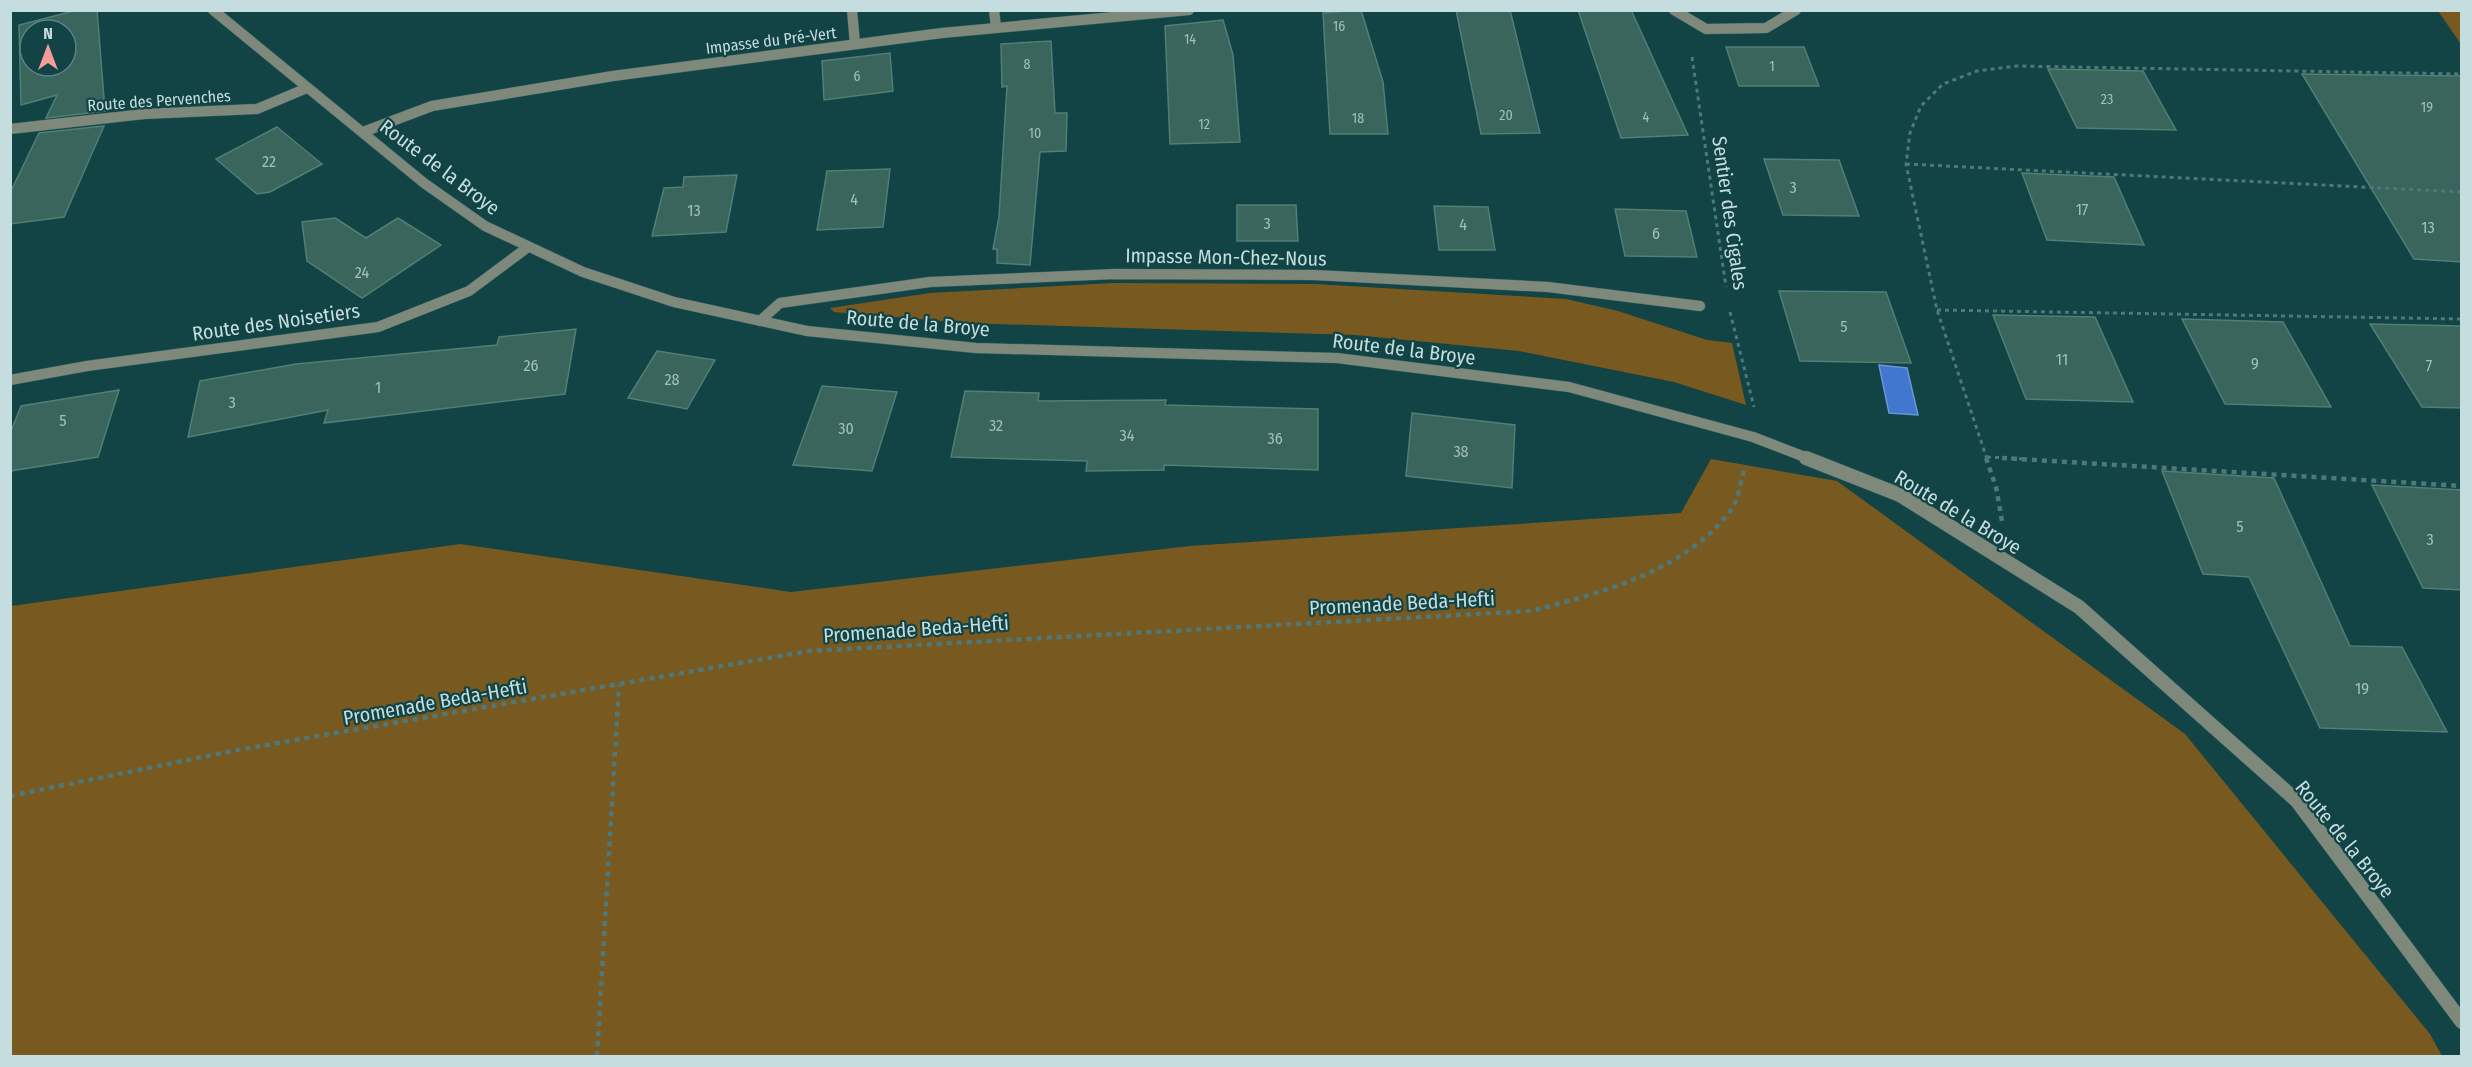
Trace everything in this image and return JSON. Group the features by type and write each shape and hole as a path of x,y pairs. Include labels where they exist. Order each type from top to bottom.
{"street":[{"name":"Route de la Broye","path":"213,10 424,183 485,226 583,272 674,302 807,331 976,348 1337,358 1569,387 1753,437 1900,495 2079,607 2297,801 2459,1016"},
{"path":"852,10 855,44"},
{"path":"994,10 996,27"},
{"name":"Impasse du Pré-Vert","path":"363,132 432,106 613,76 996,27 1189,10"},
{"path":"1674,10 1706,28 1766,28 1796,10"},
{"name":"Route des Pervenches","path":"10,129 144,114 257,108 307,88"},
{"name":"Route des Noisetiers","path":"10,380 87,366 378,327 469,291 528,247"},
{"name":"Impasse Mon-Chez-Nous","path":"760,321 780,303 930,282 1115,274 1314,275 1536,287 1700,306"}],"path":[{"name":"Sentier des Cigales","path":"1693,22 1688,32 1727,296"},
{"path":"1998,531 2002,522 1996,487 1937,310 1906,164 1910,133 1921,106 1943,84 1977,71 2017,66 2462,74"},
{"path":"1906,164 2462,192"},
{"name":"Sentier des Cigales","path":"1729,308 1740,343 1754,408"},
{"path":"1937,310 2462,319"},
{"name":"Promenade Beda-Hefti","path":"10,796 232,751 809,651 1006,638 1531,611 1609,591 1691,551 1733,508 1753,437"},
{"path":"1987,457 2462,486"},
{"path":"597,1056 619,685"}],"shaded area":[{"path":"2438,11 2461,11 2461,44"},
{"path":"1113,283 1315,284 1566,299 1618,311 1707,340 1732,343 1746,405 1674,382 1519,351 1355,335 965,323 834,312 830,308 930,293"},
{"path":"1711,459 1837,481 2185,734 2430,1034 2442,1056 11,1056 11,606 460,544 791,592 1190,546 1681,513"}],"water":[{"path":"1879,365 1907,368 1918,415 1889,413"}],"building":[{"path":"77,10 97,10 105,111 46,118 57,95 21,105 20,78 78,78 78,18 46,18"},
{"path":"1361,10 1383,82 1388,134 1330,134 1323,13"},
{"path":"1456,10 1510,10 1540,133 1481,134"},
{"path":"1578,10 1631,10 1688,135 1621,138"},
{"path":"1223,20 1233,55 1240,142 1170,144 1165,26"},
{"path":"1051,41 1055,113 1067,113 1066,151 1040,152 1030,265 997,263 997,249 993,249 999,217 1007,86 1002,87 1001,44"},
{"path":"1726,47 1804,47 1819,86 1739,86"},
{"path":"890,53 893,91 824,100 822,61"},
{"path":"2048,69 2143,71 2176,130 2077,128"},
{"path":"2302,74 2462,76 2462,262 2414,259"},
{"path":"104,126 64,217 10,224 10,193 39,133"},
{"path":"277,127 322,164 270,192 257,194 216,159"},
{"path":"1764,159 1839,160 1859,216 1783,215"},
{"path":"890,169 883,227 817,230 827,171"},
{"path":"2022,173 2114,177 2144,245 2047,240"},
{"path":"737,175 726,232 652,236 664,188 683,187 684,177"},
{"path":"1237,205 1296,205 1298,241 1237,241"},
{"path":"1434,206 1488,207 1495,250 1439,250"},
{"path":"1615,209 1686,211 1697,257 1625,256"},
{"path":"335,218 366,238 398,218 441,245 362,298 307,261 302,222"},
{"path":"1779,291 1886,292 1911,363 1800,361"},
{"path":"1993,315 2095,317 2133,402 2026,399"},
{"path":"2182,319 2283,322 2331,407 2225,404"},
{"path":"2370,324 2462,326 2462,408 2422,407"},
{"path":"576,329 565,394 324,423 328,410 188,437 200,381 296,364 497,345 499,337"},
{"path":"657,351 715,360 687,409 628,398"},
{"path":"822,386 897,392 872,471 793,465"},
{"path":"119,390 98,457 10,471 10,434 21,406"},
{"path":"965,391 1039,393 1038,401 1166,400 1165,405 1318,409 1318,470 1164,465 1164,470 1086,471 1087,461 951,457"},
{"path":"1412,413 1515,425 1512,488 1406,476"},
{"path":"2162,471 2274,478 2350,646 2402,647 2447,732 2320,728 2249,577 2203,574"},
{"path":"2372,485 2462,490 2462,590 2423,588"}]}
